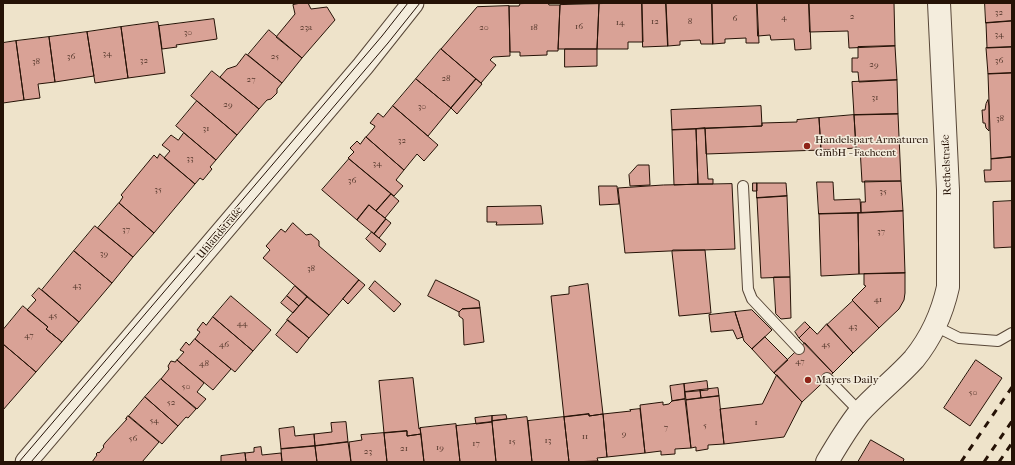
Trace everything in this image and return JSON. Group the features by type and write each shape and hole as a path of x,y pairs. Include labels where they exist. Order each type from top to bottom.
{"street":[{"name":"Uhlandstraße","path":"26,462 363,66 413,3"},
{"name":"Rethelstraße","path":"827,462 848,427 860,412 914,359 935,326 945,302 948,287 948,190 939,3"}],"lane":[{"path":"743,186 748,289 752,299 799,349"},
{"path":"935,326 959,338 998,341 1012,332"},
{"path":"827,378 860,412"}],"building":[{"path":"308,3 311,9 327,7 335,20 302,58 276,37 295,14 293,5"},
{"path":"548,3 549,5 560,5 558,51 547,51 547,55 520,56 520,52 510,52 509,6"},
{"path":"642,3 666,3 668,46 643,47"},
{"path":"642,3 643,42 628,42 628,49 597,49 599,4"},
{"path":"666,3 712,3 713,44 701,44 700,40 680,41 680,45 668,46"},
{"path":"712,3 757,3 759,43 746,43 746,38 725,39 725,43 713,44"},
{"path":"757,3 809,3 811,49 795,50 794,39 771,40 770,35 758,36"},
{"path":"809,3 894,3 895,46 849,48 848,31 810,32"},
{"path":"985,3 1012,3 1012,21 986,23"},
{"path":"599,4 597,49 558,49 560,5"},
{"path":"509,6 510,56 493,57 490,60 496,65 481,83 441,49 477,7"},
{"path":"214,19 217,39 176,45 177,47 162,49 159,26"},
{"path":"1012,21 1012,47 987,48 986,23"},
{"path":"158,22 165,73 128,78 121,27"},
{"path":"121,27 128,78 95,83 87,32"},
{"path":"269,30 302,58 282,83 248,55"},
{"path":"87,32 94,76 55,82 49,37"},
{"path":"49,37 55,82 38,84 40,98 24,100 16,41"},
{"path":"16,41 24,100 3,103 3,43"},
{"path":"895,46 897,80 859,82 858,72 852,72 852,58 858,58 858,47"},
{"path":"1012,47 1012,73 988,74 986,48"},
{"path":"441,49 476,79 451,108 416,79"},
{"path":"565,49 597,49 597,66 565,67"},
{"path":"246,54 282,83 277,89 277,93 271,99 267,100 259,109 220,77 227,69 236,66"},
{"path":"212,71 259,109 237,135 191,96"},
{"path":"1012,73 1012,157 991,159 988,74"},
{"path":"416,79 451,108 428,136 393,106"},
{"path":"476,79 482,84 457,114 451,108"},
{"path":"897,80 898,114 854,115 852,82"},
{"path":"988,100 989,131 986,128 985,123 983,123 982,110 985,110"},
{"path":"197,101 237,135 216,160 176,126"},
{"path":"393,106 438,145 424,161 417,154 404,170 366,137 375,126 370,123 378,113 383,117"},
{"path":"761,106 762,126 672,130 671,110"},
{"path":"898,114 901,181 862,182 860,148 856,148 854,115"},
{"path":"854,115 856,148 821,150 819,118"},
{"path":"819,118 821,150 706,154 705,128 762,126 762,123 797,122 797,120"},
{"path":"705,128 708,179 713,179 713,184 698,184 696,129"},
{"path":"696,129 698,184 674,185 672,130"},
{"path":"184,133 216,160 210,167 212,169 203,180 200,178 195,184 164,158 170,151 162,145 171,135 178,140"},
{"path":"366,137 404,170 396,180 403,186 394,196 348,158 354,152 350,148 357,141 360,144"},
{"path":"160,154 195,184 154,233 119,203 123,197 121,195 154,155 157,158"},
{"path":"1012,157 1012,181 985,182 984,170 991,170 991,159"},
{"path":"349,159 391,194 376,211 369,205 357,220 322,190"},
{"path":"638,165 649,165 650,185 630,186 629,175"},
{"path":"865,181 901,181 903,211 861,213 861,202 865,202"},
{"path":"817,182 833,182 834,200 860,199 861,213 819,214"},
{"path":"753,183 757,183 757,191 753,191"},
{"path":"757,183 786,183 787,196 757,198"},
{"path":"732,184 735,249 625,253 618,188 663,185"},
{"path":"599,186 617,186 619,204 600,205"},
{"path":"391,194 399,201 385,218 376,211"},
{"path":"787,196 790,277 761,278 757,198"},
{"path":"1012,201 1012,247 994,248 993,202"},
{"path":"119,203 154,233 133,257 98,228"},
{"path":"369,205 386,219 374,234 357,220"},
{"path":"541,206 543,224 496,225 497,222 487,222 487,207"},
{"path":"903,211 905,273 859,274 858,213"},
{"path":"858,213 859,274 821,276 819,214"},
{"path":"386,219 391,223 379,238 374,234"},
{"path":"293,223 306,235 311,234 319,241 319,246 359,280 329,315 263,258 270,250 266,246 281,229 285,232"},
{"path":"95,226 133,257 112,283 74,251"},
{"path":"372,232 386,244 380,252 366,239"},
{"path":"673,250 705,250 711,313 679,316"},
{"path":"74,251 112,283 79,322 42,290"},
{"path":"905,273 904,300 899,309 879,328 852,300 866,286 864,285 864,274"},
{"path":"774,277 790,277 791,318 781,319 776,314"},
{"path":"359,280 365,285 348,304 343,299"},
{"path":"436,280 479,301 480,308 462,309 459,312 428,296"},
{"path":"375,281 401,304 394,312 369,289"},
{"path":"588,284 603,414 564,417 551,296 569,294 569,287"},
{"path":"295,286 307,297 299,306 287,296"},
{"path":"39,288 79,322 62,342 46,329 48,327 27,310 36,300 32,296"},
{"path":"231,296 271,330 253,351 213,317"},
{"path":"287,296 299,306 293,313 281,303"},
{"path":"307,297 329,315 309,338 287,320"},
{"path":"853,301 879,328 853,353 827,325"},
{"path":"23,306 48,327 46,329 62,342 36,372 3,344 3,330"},
{"path":"480,308 484,342 464,345 463,319 459,316 459,312 462,309"},
{"path":"752,310 772,330 752,349 744,341 735,312"},
{"path":"735,312 743,337 737,339 733,330 711,332 709,315"},
{"path":"213,317 253,351 235,372 195,339 200,332 197,330 203,322 206,325"},
{"path":"288,320 309,338 297,353 276,335"},
{"path":"805,322 810,327 799,338 795,332"},
{"path":"827,324 853,353 833,373 799,338 810,327 817,334"},
{"path":"765,337 788,360 774,373 752,349"},
{"path":"195,339 231,369 213,390 177,360 184,352 180,350 186,342 189,345"},
{"path":"805,343 833,373 802,402 774,373"},
{"path":"3,344 36,372 3,410"},
{"path":"177,360 204,383 197,392 206,399 197,409 161,379 169,369 168,366 171,361 175,362"},
{"path":"976,360 1002,378 970,426 944,408"},
{"path":"777,375 802,402 784,437 724,444 720,409 762,404"},
{"path":"413,378 419,429 420,428 421,434 407,436 407,431 384,433 379,381"},
{"path":"161,379 196,409 178,426 145,397"},
{"path":"707,381 708,390 685,392 684,384"},
{"path":"684,384 685,399 672,401 670,386"},
{"path":"718,388 719,396 701,398 700,390"},
{"path":"700,390 701,398 686,400 685,392"},
{"path":"719,396 724,444 708,445 708,449 696,451 696,447 691,448 686,400"},
{"path":"145,397 178,426 162,444 129,416"},
{"path":"685,399 691,448 675,449 675,454 661,455 661,451 645,453 640,405 663,402 663,405 669,404 672,401"},
{"path":"640,409 645,453 607,457 603,414"},
{"path":"589,414 589,416 603,414 607,457 597,458 598,461 569,462 564,417"},
{"path":"506,415 507,419 492,421 492,416"},
{"path":"128,416 159,442 142,462 92,462 97,455 96,454 98,452 99,453 104,447 103,446 105,443"},
{"path":"492,416 492,422 476,424 475,418"},
{"path":"527,417 532,462 496,462 492,421"},
{"path":"564,417 569,462 532,462 528,421"},
{"path":"346,422 348,442 315,446 314,434 332,432 331,423"},
{"path":"492,422 496,462 460,462 456,426"},
{"path":"456,424 460,462 424,462 420,428"},
{"path":"294,427 295,436 314,434 315,446 281,449 279,429"},
{"path":"407,431 407,436 421,434 424,462 387,462 384,433"},
{"path":"384,433 387,462 351,462 349,442 362,440 361,435"},
{"path":"871,440 904,459 903,462 858,462"},
{"path":"348,442 351,462 317,462 315,446"},
{"path":"315,446 317,462 282,462 281,449"},
{"path":"261,447 262,455 281,453 282,462 246,462 245,453 254,452 254,448"},
{"path":"245,453 246,462 221,462 221,456"}],"tram line":[{"path":"19,462 382,36 408,3"},
{"path":"31,462 388,43 420,3"}],"railway":[{"path":"961,462 1012,387"},
{"path":"984,462 1012,421"},
{"path":"999,462 1012,443"}],"place":[{"name":"Handelspart Armaturen GmbH - Fachcent","path":"807,146"},
{"name":"Mayers Daily","path":"808,380"}]}
